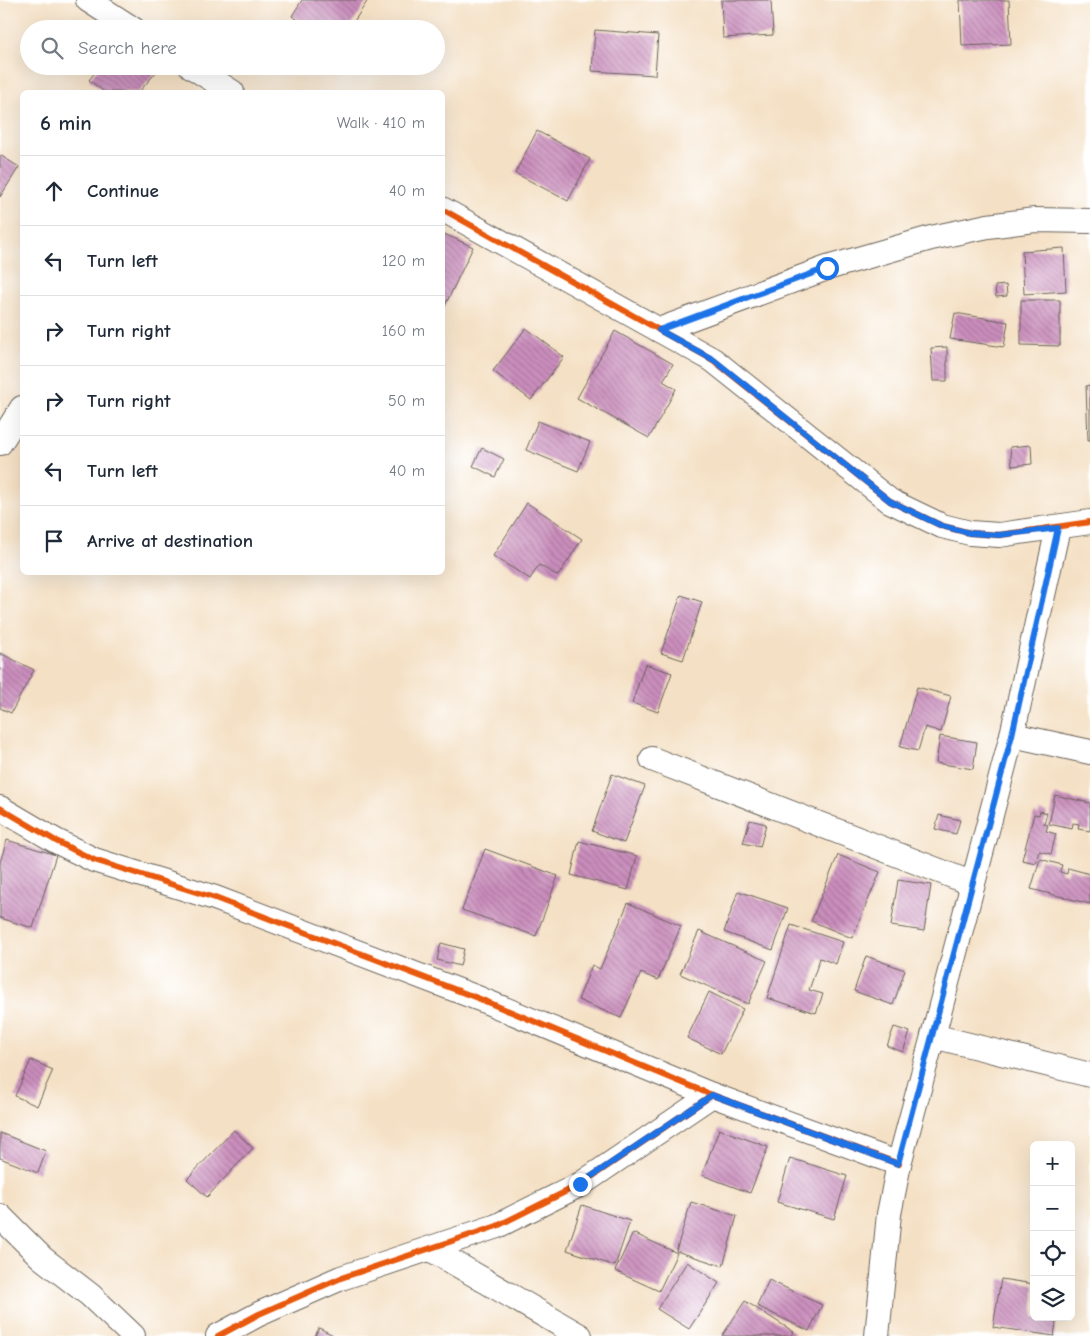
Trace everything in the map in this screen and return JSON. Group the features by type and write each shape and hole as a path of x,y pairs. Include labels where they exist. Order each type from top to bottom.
{"street":[{"path":"88,0 119,20"},
{"path":"206,75 229,90"},
{"path":"445,211 714,360 890,501 942,526 970,533 999,535 1090,522"},
{"path":"659,330 827,268 931,238 988,226 1034,220 1090,221"},
{"path":"0,443 20,411"},
{"path":"877,1336 888,1224 898,1164 1012,735 1058,528"},
{"path":"1012,735 1090,752"},
{"path":"652,759 973,884"},
{"path":"0,808 56,841 94,860 215,898 425,978 712,1095 898,1164"},
{"path":"933,1036 1090,1075"},
{"path":"218,1336 259,1314 341,1278 432,1250 498,1226 580,1184 712,1095"},
{"path":"0,1216 42,1258 90,1295 133,1336"},
{"path":"432,1250 580,1336"}],"building":[{"path":"302,0 368,0 355,20 298,20 292,16"},
{"path":"721,0 771,0 773,35 723,38"},
{"path":"960,0 1009,0 1011,44 962,46"},
{"path":"595,30 658,35 655,75 592,71"},
{"path":"93,75 154,75 141,90 102,90 89,80"},
{"path":"537,131 590,159 568,201 515,173"},
{"path":"0,155 19,167 0,197"},
{"path":"445,234 473,247 445,306"},
{"path":"1064,248 1066,291 1024,294 1022,251"},
{"path":"1006,285 1007,296 996,297 995,286"},
{"path":"1021,300 1060,300 1060,346 1021,345"},
{"path":"955,313 1008,322 1004,347 950,339"},
{"path":"526,328 564,357 531,400 493,371"},
{"path":"615,331 673,364 663,381 676,389 649,438 577,398"},
{"path":"947,347 947,381 933,381 931,348"},
{"path":"1090,385 1090,440 1088,440 1086,386"},
{"path":"538,421 590,442 578,471 526,450"},
{"path":"1031,445 1032,464 1012,466 1010,447"},
{"path":"482,448 504,459 495,477 473,466"},
{"path":"527,503 582,539 558,576 539,565 530,579 493,556"},
{"path":"681,595 702,602 683,660 661,653"},
{"path":"0,653 34,670 11,713 0,708"},
{"path":"645,664 672,673 658,712 632,703"},
{"path":"917,687 951,696 941,732 925,727 918,751 900,747"},
{"path":"940,736 977,742 973,769 936,763"},
{"path":"612,774 645,786 624,843 592,831"},
{"path":"1055,795 1090,803 1090,831 1078,829 1079,824 1073,823 1072,829 1049,824"},
{"path":"1040,811 1047,813 1044,824 1048,825 1046,831 1056,834 1051,854 1039,851 1036,863 1022,860 1034,814 1039,815"},
{"path":"939,815 960,820 956,834 935,829"},
{"path":"750,820 766,824 760,847 743,843"},
{"path":"7,840 56,855 33,928 0,918 0,862"},
{"path":"579,841 637,856 628,890 571,875"},
{"path":"485,849 558,876 536,936 462,910"},
{"path":"838,855 880,872 852,938 811,921"},
{"path":"1040,859 1062,865 1060,872 1067,874 1068,868 1090,874 1090,904 1031,889"},
{"path":"898,880 931,885 924,931 891,926"},
{"path":"738,891 788,908 773,950 724,932"},
{"path":"628,903 681,926 658,980 641,973 621,1018 578,1000 592,965 600,969"},
{"path":"791,925 843,942 836,964 820,958 809,990 823,994 816,1013 767,998"},
{"path":"699,931 767,961 748,1004 680,974"},
{"path":"441,943 464,949 460,966 437,960"},
{"path":"866,956 905,970 893,1005 854,991"},
{"path":"709,992 743,1009 721,1054 687,1038"},
{"path":"894,1027 910,1032 903,1052 887,1046"},
{"path":"31,1060 53,1070 37,1106 15,1096"},
{"path":"719,1129 768,1147 750,1193 702,1175"},
{"path":"234,1130 253,1148 207,1197 187,1179"},
{"path":"0,1133 46,1151 38,1173 0,1158"},
{"path":"790,1158 847,1176 834,1219 777,1202"},
{"path":"691,1202 737,1216 723,1266 676,1251"},
{"path":"582,1205 630,1221 615,1266 567,1250"},
{"path":"633,1233 677,1253 659,1291 615,1271"},
{"path":"687,1262 719,1283 689,1329 657,1309"},
{"path":"1001,1279 1030,1283 1030,1321 1056,1321 1054,1336 993,1327"},
{"path":"769,1280 822,1305 809,1331 757,1306"},
{"path":"745,1301 794,1332 792,1336 722,1336"},
{"path":"319,1328 335,1336 315,1336"}],"cycle path":[{"path":"445,211 713,360 890,501 942,526 970,533 999,535 1090,522"},
{"path":"0,808 56,841 94,860 215,898 480,999 712,1095 899,1164"},
{"path":"218,1336 259,1314 341,1278 497,1226 581,1184 712,1095"}],"route":[{"path":"580,1184 712,1095 898,1164 933,1036 1012,735 1058,528 999,535 970,533 942,526 890,501 714,360 659,330 827,268"}]}
